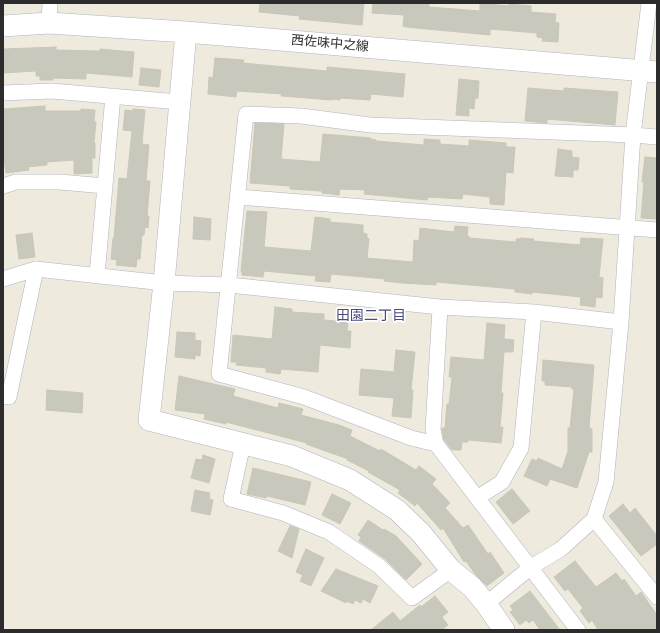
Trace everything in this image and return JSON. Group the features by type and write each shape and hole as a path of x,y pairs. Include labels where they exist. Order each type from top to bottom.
{"street":[{"path":"486,604 531,567 561,549 594,519 606,482 621,322 633,135 649,71 648,3"},
{"name":"西佐味中之線","path":"3,26 50,13 186,32 649,71"},
{"path":"186,32 164,283 150,420 292,456 350,480 397,510 421,533 451,570 472,587 504,630"},
{"path":"3,93 52,91 179,102"},
{"path":"97,275 113,96"},
{"path":"436,444 411,438 304,397 219,374 246,114 301,116 370,125 633,135 657,138"},
{"path":"3,186 16,182 60,182 105,186"},
{"path":"238,198 657,230"},
{"path":"3,279 36,269 164,283 229,285 440,307 534,312 621,322"},
{"path":"3,396 9,397 36,269"},
{"path":"440,307 433,430 436,444 578,630"},
{"path":"477,498 502,482 521,448 534,312"},
{"path":"243,444 231,499 283,514 329,532 379,566 412,598 451,570"},
{"path":"594,519 657,597"}],"building":[{"path":"260,3 364,3 362,25 299,19 300,16 259,12"},
{"path":"373,3 429,4 429,7 480,11 480,3 509,6 509,4 531,6 531,12 556,14 555,22 559,23 558,42 542,41 543,38 537,37 537,33 490,29 490,35 406,27 403,26 404,15 372,13"},
{"path":"56,47 56,50 100,51 100,49 134,52 132,77 86,73 86,79 53,78 53,80 40,80 40,76 36,76 36,71 3,73 3,49"},
{"path":"215,58 244,60 243,63 327,71 327,67 405,74 403,97 371,94 370,100 340,98 340,100 332,100 281,96 282,94 237,91 236,97 208,94 209,77 213,78"},
{"path":"141,68 161,70 159,87 139,85"},
{"path":"459,79 479,81 478,98 475,98 474,109 469,108 469,116 456,115"},
{"path":"528,88 564,91 564,88 618,92 615,125 547,119 547,123 525,121"},
{"path":"45,106 45,111 81,111 81,109 95,110 95,158 92,158 92,173 74,174 74,160 47,162 47,165 28,167 29,170 6,173 3,152 4,109"},
{"path":"133,109 145,110 142,144 149,145 146,181 150,181 147,216 149,216 148,228 145,227 144,235 142,235 140,259 137,259 136,267 116,265 117,260 111,259 119,178 127,179 132,131 123,130 125,110 133,111"},
{"path":"255,123 284,124 281,159 320,162 323,134 371,138 376,141 424,145 424,139 440,140 440,144 469,146 469,140 506,143 506,147 515,147 513,173 506,172 504,205 490,204 490,197 463,194 462,199 428,197 427,200 364,194 365,190 340,189 339,195 322,193 322,191 290,189 290,186 250,183"},
{"path":"558,149 572,151 572,157 579,158 578,170 573,170 573,177 555,176"},
{"path":"645,157 657,158 657,219 641,218 644,182 642,182"},
{"path":"247,211 267,212 264,247 311,251 315,217 330,219 330,222 363,225 363,233 367,234 367,238 369,239 367,258 413,262 414,240 419,241 420,228 454,232 455,226 468,227 467,236 469,236 469,238 516,242 516,239 520,238 534,239 533,241 580,245 581,238 603,239 599,277 603,278 602,298 596,297 595,307 580,305 581,297 532,292 532,294 515,292 515,289 436,282 436,285 402,283 384,281 385,279 331,274 330,282 315,281 316,276 264,271 263,277 242,275 241,271"},
{"path":"194,217 211,219 210,240 193,239"},
{"path":"32,233 35,257 19,259 16,235"},
{"path":"275,307 292,309 292,312 324,314 324,320 348,322 347,331 351,331 350,348 320,345 318,372 281,369 280,374 266,372 266,368 236,365 237,362 231,362 233,335 272,339"},
{"path":"487,323 505,325 504,339 514,340 513,352 504,352 501,393 503,393 500,427 503,427 501,443 468,440 468,442 462,442 461,450 452,450 444,440 442,429 445,428 447,404 449,404 452,377 449,377 451,357 484,360"},
{"path":"177,332 195,333 195,340 201,341 200,356 195,355 195,359 175,357"},
{"path":"396,350 415,352 411,390 413,390 411,418 392,416 394,398 359,395 361,369 394,372"},
{"path":"543,360 594,365 589,428 592,429 592,452 589,452 577,488 550,479 547,486 524,476 532,459 537,461 538,458 562,469 568,451 568,428 570,428 574,389 572,389 572,387 545,385 545,381 542,381"},
{"path":"179,376 235,389 233,396 278,408 279,403 303,409 301,415 352,430 350,436 380,451 381,449 416,470 419,466 436,479 432,484 450,503 445,508 463,528 468,525 488,554 490,552 504,573 487,586 475,574 466,561 464,562 443,528 441,530 417,503 415,506 398,493 400,490 368,472 369,471 347,460 348,459 306,444 307,443 226,422 226,424 204,419 205,414 175,410"},
{"path":"47,390 83,393 82,413 46,410"},
{"path":"203,455 215,459 209,483 191,478 196,459 202,460"},
{"path":"253,468 311,482 305,505 267,496 266,498 247,494"},
{"path":"512,489 530,511 513,524 496,502"},
{"path":"195,490 210,493 209,499 213,500 210,515 191,511"},
{"path":"332,494 351,503 340,524 322,515"},
{"path":"623,504 630,513 635,508 657,536 657,544 641,556 609,516"},
{"path":"368,520 383,530 384,529 396,536 422,564 406,580 385,559 359,541 361,537 358,535"},
{"path":"290,526 299,529 292,558 278,551"},
{"path":"306,549 324,558 311,586 300,581 303,575 296,572"},
{"path":"575,561 596,587 616,573 622,581 624,579 636,596 641,592 657,615 657,630 598,630 592,620 589,623 580,611 583,608 568,589 565,591 554,577"},
{"path":"336,569 378,586 370,603 363,599 361,603 355,600 353,604 347,601 346,603 321,591"},
{"path":"530,591 560,630 540,630 533,620 529,623 526,620 520,625 510,612 513,610 510,606"},
{"path":"435,596 448,612 442,617 448,625 442,630 371,630 393,612 400,621 420,605 421,607"}],"district":[{"name":"田園二丁目","path":"371,316"}]}
